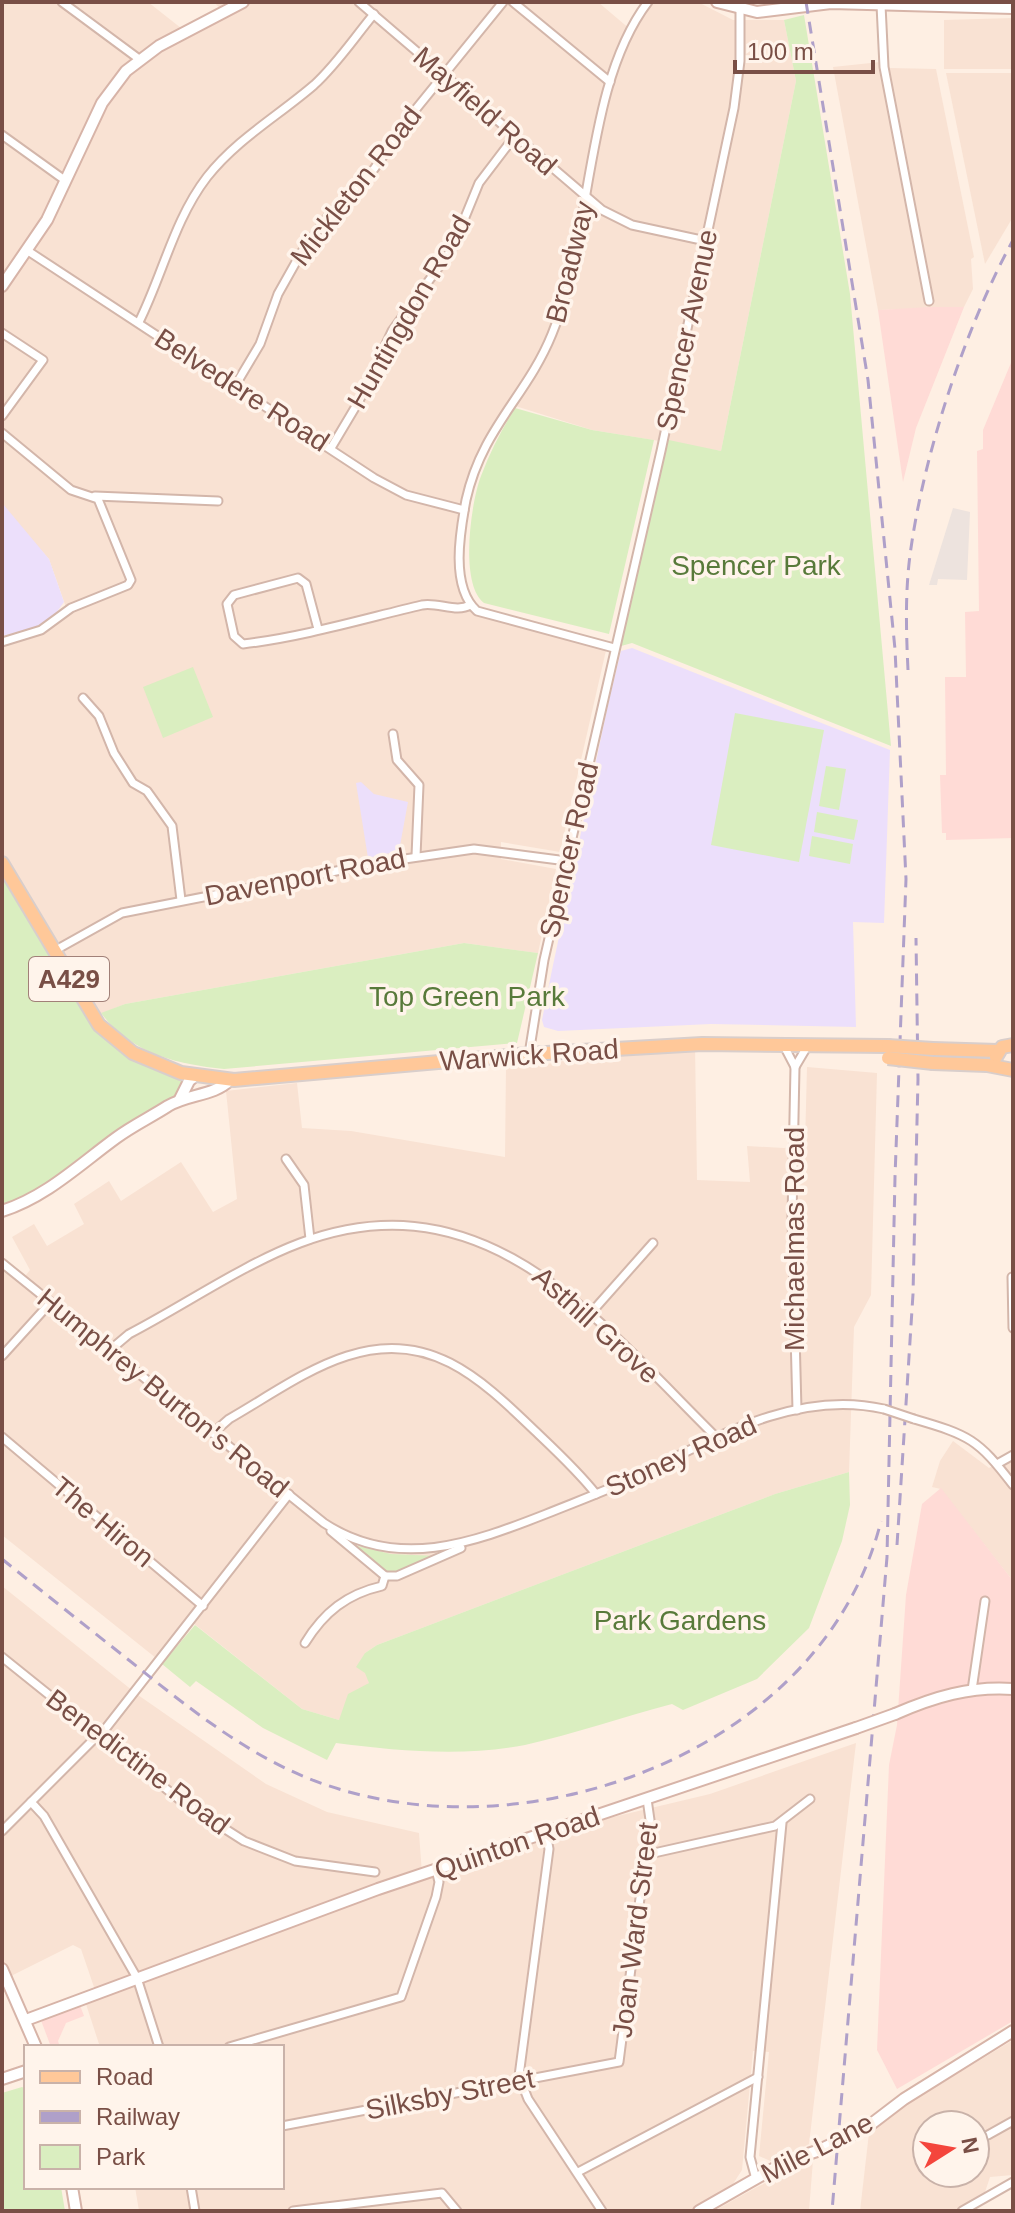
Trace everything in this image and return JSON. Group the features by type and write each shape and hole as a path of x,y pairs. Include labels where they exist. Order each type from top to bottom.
{"main road":[{"name":"A429","path":"2,863 53,952 104,1031 127,1049 164,1068 196,1075"},
{"name":"Warwick Road","path":"196,1075 230,1080 529,1054 695,1044 810,1043 888,1052 933,1063 1006,1069 998,1051"},
{"name":"Warwick Road","path":"888,1052 933,1049 998,1051 1013,1045"}],"street":[{"path":"62,2 139,59"},
{"path":"2,286 28,251 66,181 102,103 126,71 139,59 243,2"},
{"name":"Mayfield Road","path":"359,2 586,197 632,225 706,241"},
{"name":"Mickleton Road","path":"235,386 260,344 295,261 324,222 382,159 503,2"},
{"path":"513,2 610,82"},
{"name":"Broadway","path":"470,605 462,580 464,510 476,467 490,434 537,365 556,323 610,82 628,36 648,2"},
{"path":"717,2 770,12 820,4 1013,8"},
{"path":"881,5 884,67 929,301"},
{"name":"Spencer Avenue","path":"614,648 736,94 740,6"},
{"path":"139,322 158,283 176,229 204,180 231,149 325,74 374,14"},
{"path":"2,135 66,181"},
{"name":"Huntingdon Road","path":"331,448 359,401 392,331 442,265 459,234 479,183 514,137"},
{"name":"Belvedere Road","path":"28,251 406,495 464,510"},
{"path":"2,333 43,360 2,415"},
{"path":"2,433 71,490 95,496 218,501"},
{"path":"2,642 41,630 71,608 129,584 131,577 95,496"},
{"path":"318,629 306,584 298,578 234,595 227,604 234,636 243,644 318,629 428,604 464,609 470,605 483,614 614,648"},
{"name":"Spencer Road","path":"529,1054 544,960 614,648"},
{"path":"83,698 99,716 114,753 133,783 145,789 172,826 181,900"},
{"path":"393,734 397,760 419,785 416,856"},
{"name":"Davenport Road","path":"53,952 112,917 181,900 416,856 501,850 567,861"},
{"path":"795,1067 810,1043"},
{"name":"Michaelmas Road","path":"783,1044 795,1067 792,1218 797,1410"},
{"path":"164,1068 181,1077 187,1086"},
{"path":"180,1099 196,1075"},
{"path":"2,1211 40,1194 119,1136 180,1099 221,1089 230,1080"},
{"path":"286,1159 304,1185 310,1239"},
{"name":"Asthill Grove","path":"110,1350 129,1334 310,1239 379,1227 434,1230 466,1237 503,1251 537,1270 590,1314 715,1436"},
{"path":"590,1314 653,1243"},
{"name":"Humphrey Burton's Road","path":"2,1263 289,1494 347,1547 385,1576"},
{"path":"1012,1277 1013,1328"},
{"path":"2,1356 51,1302"},
{"path":"213,1433 229,1419 341,1358 379,1350 423,1352 458,1365 486,1384 596,1494"},
{"name":"Stoney Road","path":"305,1643 316,1625 340,1601 382,1586 385,1576 397,1576 422,1567 473,1542 596,1494 715,1436 797,1410 857,1403 963,1433 997,1464 1013,1485"},
{"name":"The Hiron","path":"2,1437 203,1606"},
{"path":"997,1464 1013,1455"},
{"path":"2,1831 98,1736 289,1494"},
{"name":"Humphrey Burton's Road","path":"324,1523 351,1537 384,1547"},
{"name":"Stoney Road","path":"384,1547 433,1550 473,1542"},
{"path":"972,1690 985,1601"},
{"name":"Benedictine Road","path":"2,1657 191,1808 260,1849 295,1861 375,1872"},
{"name":"Quinton Road","path":"26,2020 436,1870 856,1728 940,1696 972,1690 1013,1689"},
{"name":"Joan Ward Street","path":"619,2062 650,1820 647,1799"},
{"path":"645,1855 782,1823 810,1799"},
{"path":"31,1802 44,1816 124,1953 137,1978 158,2045"},
{"path":"756,2179 750,2157 782,1823"},
{"path":"546,1833 549,1849 519,2066 520,2081 528,2099 602,2211"},
{"path":"236,2045 401,1997 439,1886 436,1870"},
{"path":"2,1969 35,2045"},
{"name":"Mile Lane","path":"699,2211 787,2161 866,2128 904,2099 1013,2031"},
{"name":"Silksby Street","path":"284,2126 619,2062"},
{"path":"2,2079 24,2072"},
{"path":"578,2172 758,2077"},
{"path":"991,2133 1013,2121"},
{"path":"962,2211 1013,2182"},
{"path":"72,2189 76,2211"},
{"path":"191,2189 195,2211"},
{"path":"293,2211 442,2193 457,2211"}],"shaded area":[{"path":"2,2 148,2 186,32 223,12 214,2 598,2 631,30 644,8 639,2 698,2 733,20 784,20 796,81 721,451 592,430 509,404 490,434 464,510 462,580 477,611 607,646 560,852 501,842 501,859 556,869 538,953 464,943 125,1004 93,1017 2,863 2,642 28,634 67,610 49,559 2,506"},
{"path":"1013,18 1013,69 944,69 944,20"},
{"path":"880,62 890,68 936,69 974,257 971,259 973,289 964,307 878,310 833,67"},
{"path":"946,73 1013,73 1013,217 985,264"},
{"path":"964,307 916,428 903,482 878,310"},
{"path":"1013,358 1013,838 946,840 946,833 942,833 940,775 946,775 945,677 966,677 965,612 979,611 977,451 983,449 983,430"},
{"path":"3,504 49,559 64,602 53,617 36,627 2,636"},
{"path":"953,508 970,512 967,580 938,579 937,585 929,585"},
{"path":"632,648 890,750 884,923 853,922 856,1027 711,1024 558,1031 544,1027 542,1020 609,700 621,651"},
{"path":"361,782 374,794 408,802 399,851 368,858 356,783"},
{"path":"695,1044 697,1180 750,1182 747,1146 784,1148 805,1144 807,1067 877,1073 871,1295 854,1327 849,1472 775,1494 377,1645 365,1653 369,1683 339,1720 302,1709 188,1619 156,1658 2,1535 2,1265 22,1280 30,1270 12,1237 34,1224 47,1246 84,1224 74,1204 109,1181 121,1201 181,1162 213,1212 237,1199 226,1091 297,1083 302,1128 351,1131 505,1157 506,1066 557,1063 598,1049"},
{"path":"953,1441 989,1468 1013,1455 1013,1581 941,1489 932,1487 940,1461"},
{"path":"941,1488 1013,1581 1013,2021 897,2089 877,2050 889,1765 897,1725 906,1595 922,1504"},
{"path":"2,1586 138,1695 266,1784 327,1812 419,1833 422,1874 546,1833 710,1794 856,1743 809,2144 775,2163 759,2156 769,2052 753,2051 742,2170 733,2184 690,2211 139,2211 135,2189 284,2189 284,2045 99,2045 84,1998 96,1993 81,1949 73,1945 7,1978 2,1969"},
{"path":"78,2000 84,2016 66,2023 58,2041 59,2045 50,2045 39,2015"},
{"path":"1013,2040 1013,2175 991,2177 991,2109 911,2109 911,2189 986,2189 984,2195 958,2211 860,2211 869,2133 904,2106"},
{"path":"813,2160 809,2211 714,2211 757,2187"}],"green space":[{"name":"Spencer Park","path":"804,15 850,294 891,746 632,643 614,648 664,439 721,451 796,81 784,20"},
{"name":"Spencer Park","path":"515,408 592,430 654,440 609,634 484,603 476,593 469,561 469,542 477,488 488,458"},
{"path":"193,667 213,717 163,738 143,687"},
{"path":"735,713 824,730 799,862 711,845"},
{"path":"826,766 846,769 839,810 819,806"},
{"path":"817,812 858,820 854,840 814,832"},
{"path":"812,836 853,844 850,864 809,856"},
{"path":"2,863 99,1025 183,1079 187,1086 183,1095 49,1188 2,1211"},
{"name":"Top Green Park","path":"464,943 538,953 517,1043 224,1069 189,1064 156,1054 127,1038 101,1013 125,1004"},
{"name":"Park Gardens","path":"849,1472 850,1505 842,1541 809,1628 757,1679 683,1710 672,1704 543,1741 502,1749 430,1752 336,1743 327,1760 263,1728 196,1681 190,1687 162,1664 195,1625 302,1709 339,1720 348,1694 369,1683 365,1673 356,1667 365,1653 377,1645 775,1494"},
{"path":"349,1544 391,1554 437,1556 390,1572 374,1564"},
{"path":"24,2088 24,2189 61,2189 65,2211 2,2211 2,2093"}],"railway":[{"path":"806,2 868,380 895,649 906,879 895,1177 887,1557 832,2211"},
{"path":"908,670 906,609 909,563 926,471 964,349 1013,240"},
{"path":"897,1545 913,1294 918,1079 916,938"},
{"path":"2,1559 192,1709 258,1754 305,1777 388,1801 476,1807 565,1796 650,1769 729,1728 796,1672 848,1603 881,1521"}]}
